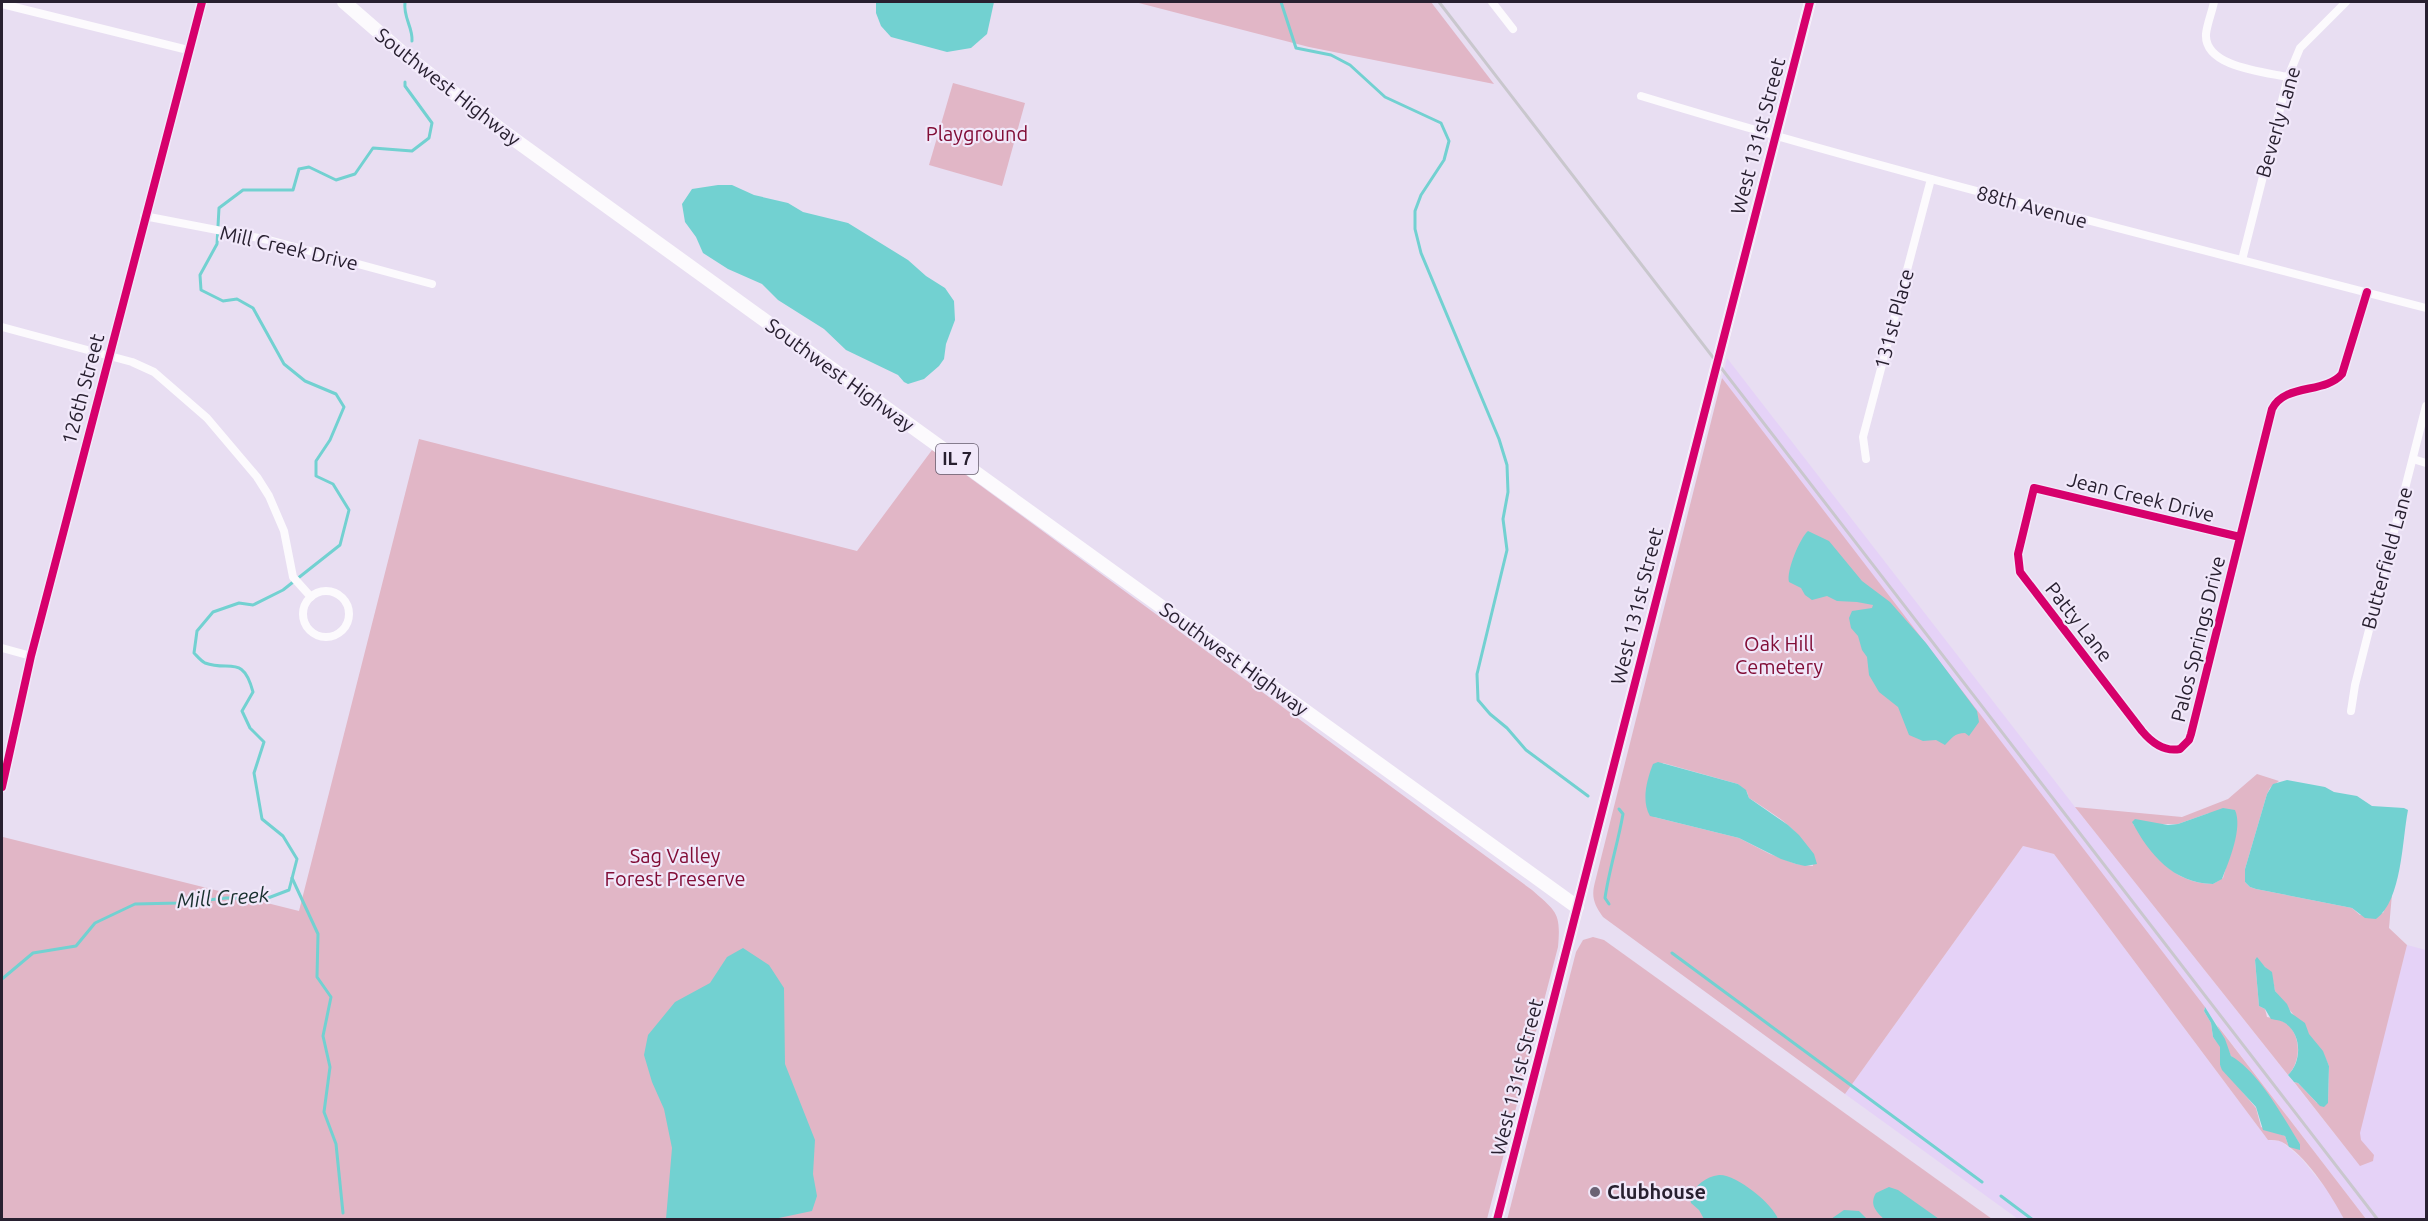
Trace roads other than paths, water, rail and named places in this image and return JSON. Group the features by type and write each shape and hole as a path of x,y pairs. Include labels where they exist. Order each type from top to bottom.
{"main road":[{"name":"Southwest Highway","path":"344,2 405,55 504,132 1577,907"}],"street":[{"name":"126th Street","path":"2,787 31,656 144,216 202,2"},
{"path":"1492,2 1513,29"},
{"name":"West 131st Street","path":"1497,1220 1810,2"},
{"path":"2214,2 2205,36 2210,52 2223,62 2288,77"},
{"name":"Beverly Lane","path":"2242,260 2288,77 2300,48 2346,2"},
{"path":"2,4 188,50"},
{"name":"88th Avenue","path":"1641,96 1775,137 1930,179 2427,308"},
{"name":"131st Place","path":"1866,459 1863,437 1930,179"},
{"name":"Mill Creek Drive","path":"144,216 206,230 269,240 432,284"},
{"name":"Palos Springs Drive","path":"2173,750 2185,746 2191,734 2275,403 2287,395 2331,382 2342,374 2367,292"},
{"path":"2,327 110,355 154,372 207,418 257,477 269,496 284,531 293,577 311,597"},
{"name":"Butterfield Lane","path":"2351,711 2355,685 2427,406"},
{"path":"2413,459 2427,463"},
{"name":"Jean Creek Drive","path":"2034,488 2240,537"},
{"name":"Patty Lane","path":"2034,488 2018,554 2020,572 2149,739 2166,749 2173,750"},
{"path":"321,591 329,591 343,598 348,605 349,618 339,634 332,637 318,636 306,626 304,609 311,597 321,591"},
{"path":"2,648 31,656"}],"waterway":[{"name":"Mill Creek","path":"405,2 405,13 412,41"},
{"path":"1281,2 1296,48 1331,55 1350,65 1385,97 1441,123 1449,141 1444,160 1421,195 1415,211 1415,229 1421,253 1499,439 1507,465 1508,492 1503,519 1507,550 1477,674 1478,700 1526,750 1588,796"},
{"name":"Mill Creek","path":"2,979 33,953 76,946 95,923 135,904 179,903 226,898 268,898 289,890 297,859 283,836 262,819 254,773 264,742 250,728 242,711 253,692 249,680 240,668 205,663 194,653 197,631 213,612 239,603 253,605 283,590 340,545 349,510 333,484 316,476 316,461 330,440 344,407 336,394 305,381 284,364 253,308 237,299 223,301 201,290 200,275 217,244 219,208 243,190 293,190 299,169 309,167 336,180 355,174 373,148 412,151 429,138 432,123 405,86 405,82"},
{"path":"1609,904 1605,898 1623,814 1619,809"},
{"path":"292,878 318,934 317,977 331,997 323,1036 330,1067 324,1112 336,1144 343,1213"},
{"path":"1672,953 1982,1182"},
{"path":"2001,1196 2033,1220"}],"railway":[{"path":"1439,2 2378,1220"}],"place":[{"name":"Clubhouse","path":"1595,1192"}],"park label":[{"name":"Playground","path":"977,134"},
{"name":"Oak Hill Cemetery","path":"1779,656"},
{"name":"Sag Valley Forest Preserve","path":"675,868"}]}
